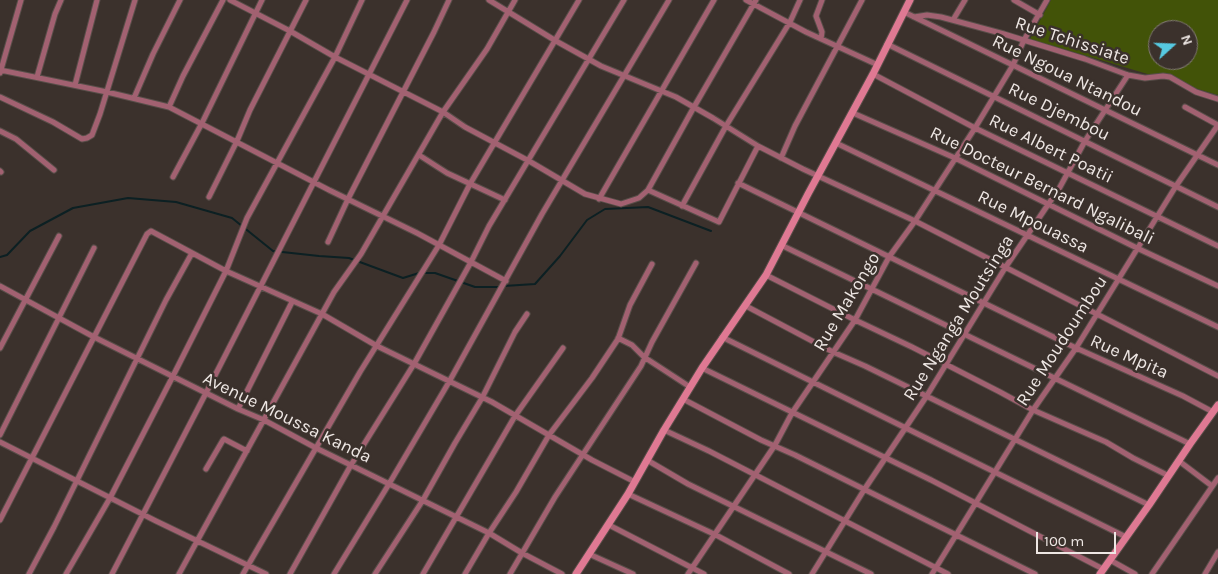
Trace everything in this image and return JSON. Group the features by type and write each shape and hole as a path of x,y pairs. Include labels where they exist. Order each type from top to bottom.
{"street":[{"path":"21,0 0,71 37,77 169,107 506,281"},
{"path":"37,77 55,14 61,0"},
{"path":"74,85 96,0"},
{"path":"0,97 82,139 88,138 92,135 107,92 136,0"},
{"path":"134,98 180,0"},
{"path":"169,107 223,0"},
{"path":"230,0 335,57 443,112 465,127 529,160 585,194 621,204 639,198 648,190 755,2"},
{"path":"173,177 202,123 262,0"},
{"path":"209,197 250,110 306,0"},
{"path":"66,574 110,498 173,376 226,271 247,218 335,57 362,0"},
{"path":"112,574 407,0"},
{"path":"328,242 449,0"},
{"path":"489,0 589,59 694,107 758,146 916,221 1218,376"},
{"path":"179,574 334,292 361,254 443,112 487,49 515,0"},
{"path":"244,574 316,448 439,245 470,184 579,0"},
{"path":"290,574 351,465 414,364 505,200 624,0"},
{"path":"334,574 449,382 542,214 669,0"},
{"path":"599,199 660,90 714,0"},
{"path":"746,0 755,2 821,39 878,64"},
{"path":"682,206 726,126 790,22 800,0"},
{"path":"821,39 822,32 816,16 822,0"},
{"path":"782,158 795,126 862,0"},
{"path":"576,574 628,494 702,368 766,275 798,212 853,113 910,0"},
{"path":"954,20 965,0"},
{"path":"1014,0 1040,15"},
{"name":"Rue Makongo","path":"688,574 716,535 774,446 792,413 855,320 889,257 916,221 1013,65 1024,40 1047,0"},
{"name":"Rue Ngoua Ntandou","path":"904,12 1218,165"},
{"name":"Rue Tchissiate","path":"914,17 928,15 954,20 1085,59 1128,75 1145,78 1170,77 1196,92 1218,99"},
{"name":"Rue Djembou","path":"887,44 1218,207"},
{"name":"Rue Albert Poatii","path":"873,74 975,128 1218,246"},
{"name":"Rue Nganga Moutsinga","path":"812,574 864,490 926,397 1005,268 1068,172 1085,141 1128,75"},
{"path":"1185,107 1218,125"},
{"name":"Rue Docteur Bernard Ngalibali","path":"853,113 956,158 1218,286"},
{"name":"Rue Moudoumbou","path":"932,574 1032,410 1076,348 1139,249 1176,186 1218,125"},
{"path":"0,131 16,139 54,170"},
{"name":"Rue Mpouassa","path":"836,144 1028,234 1218,327"},
{"path":"648,190 719,222 758,146"},
{"path":"419,155 447,172 505,200"},
{"name":"Rue Mpita","path":"738,183 1076,348 1184,396 1213,412"},
{"path":"0,520 31,457 151,231 226,271 322,314 377,346 429,370 635,482"},
{"path":"0,348 24,299 59,236"},
{"path":"781,245 1190,444"},
{"path":"0,435 94,248"},
{"path":"28,574 54,527 139,359 166,300 192,252"},
{"path":"465,574 549,435 592,378 618,338 630,305 652,264"},
{"path":"510,574 582,454 595,438 636,374 696,264"},
{"path":"766,275 912,347 1032,410 1106,442 1169,476"},
{"name":"Avenue Moussa Kanda","path":"0,286 94,337 489,533 562,574"},
{"path":"238,409 292,302"},
{"path":"746,306 833,352 1149,506"},
{"path":"375,574 424,500 455,442 482,398 515,332 527,314"},
{"path":"722,337 1126,537"},
{"path":"618,338 632,345 644,357 690,387"},
{"path":"423,574 515,416 563,348"},
{"path":"702,368 975,503 1102,572 1218,405"},
{"path":"683,400 1035,574"},
{"path":"664,430 709,451 948,574"},
{"path":"206,469 224,439 247,451"},
{"path":"0,442 266,574"},
{"path":"647,460 688,484 871,574"},
{"path":"1178,462 1212,486"},
{"path":"1152,574 1218,478"},
{"path":"628,494 716,535 789,574"},
{"path":"609,525 704,574"},
{"path":"1205,574 1218,552"},
{"path":"589,554 633,574"},
{"path":"1110,560 1135,574"}],"green space":[{"path":"1051,0 1218,0 1218,95 1030,39"}],"waterway":[{"path":"0,257 7,255 30,231 73,208 128,198 176,202 232,218 273,251 349,258 403,278 419,273"},
{"path":"504,286 535,284 560,256 587,220 605,209 648,207 711,231"},
{"path":"424,273 435,273 475,287 500,287"}]}
